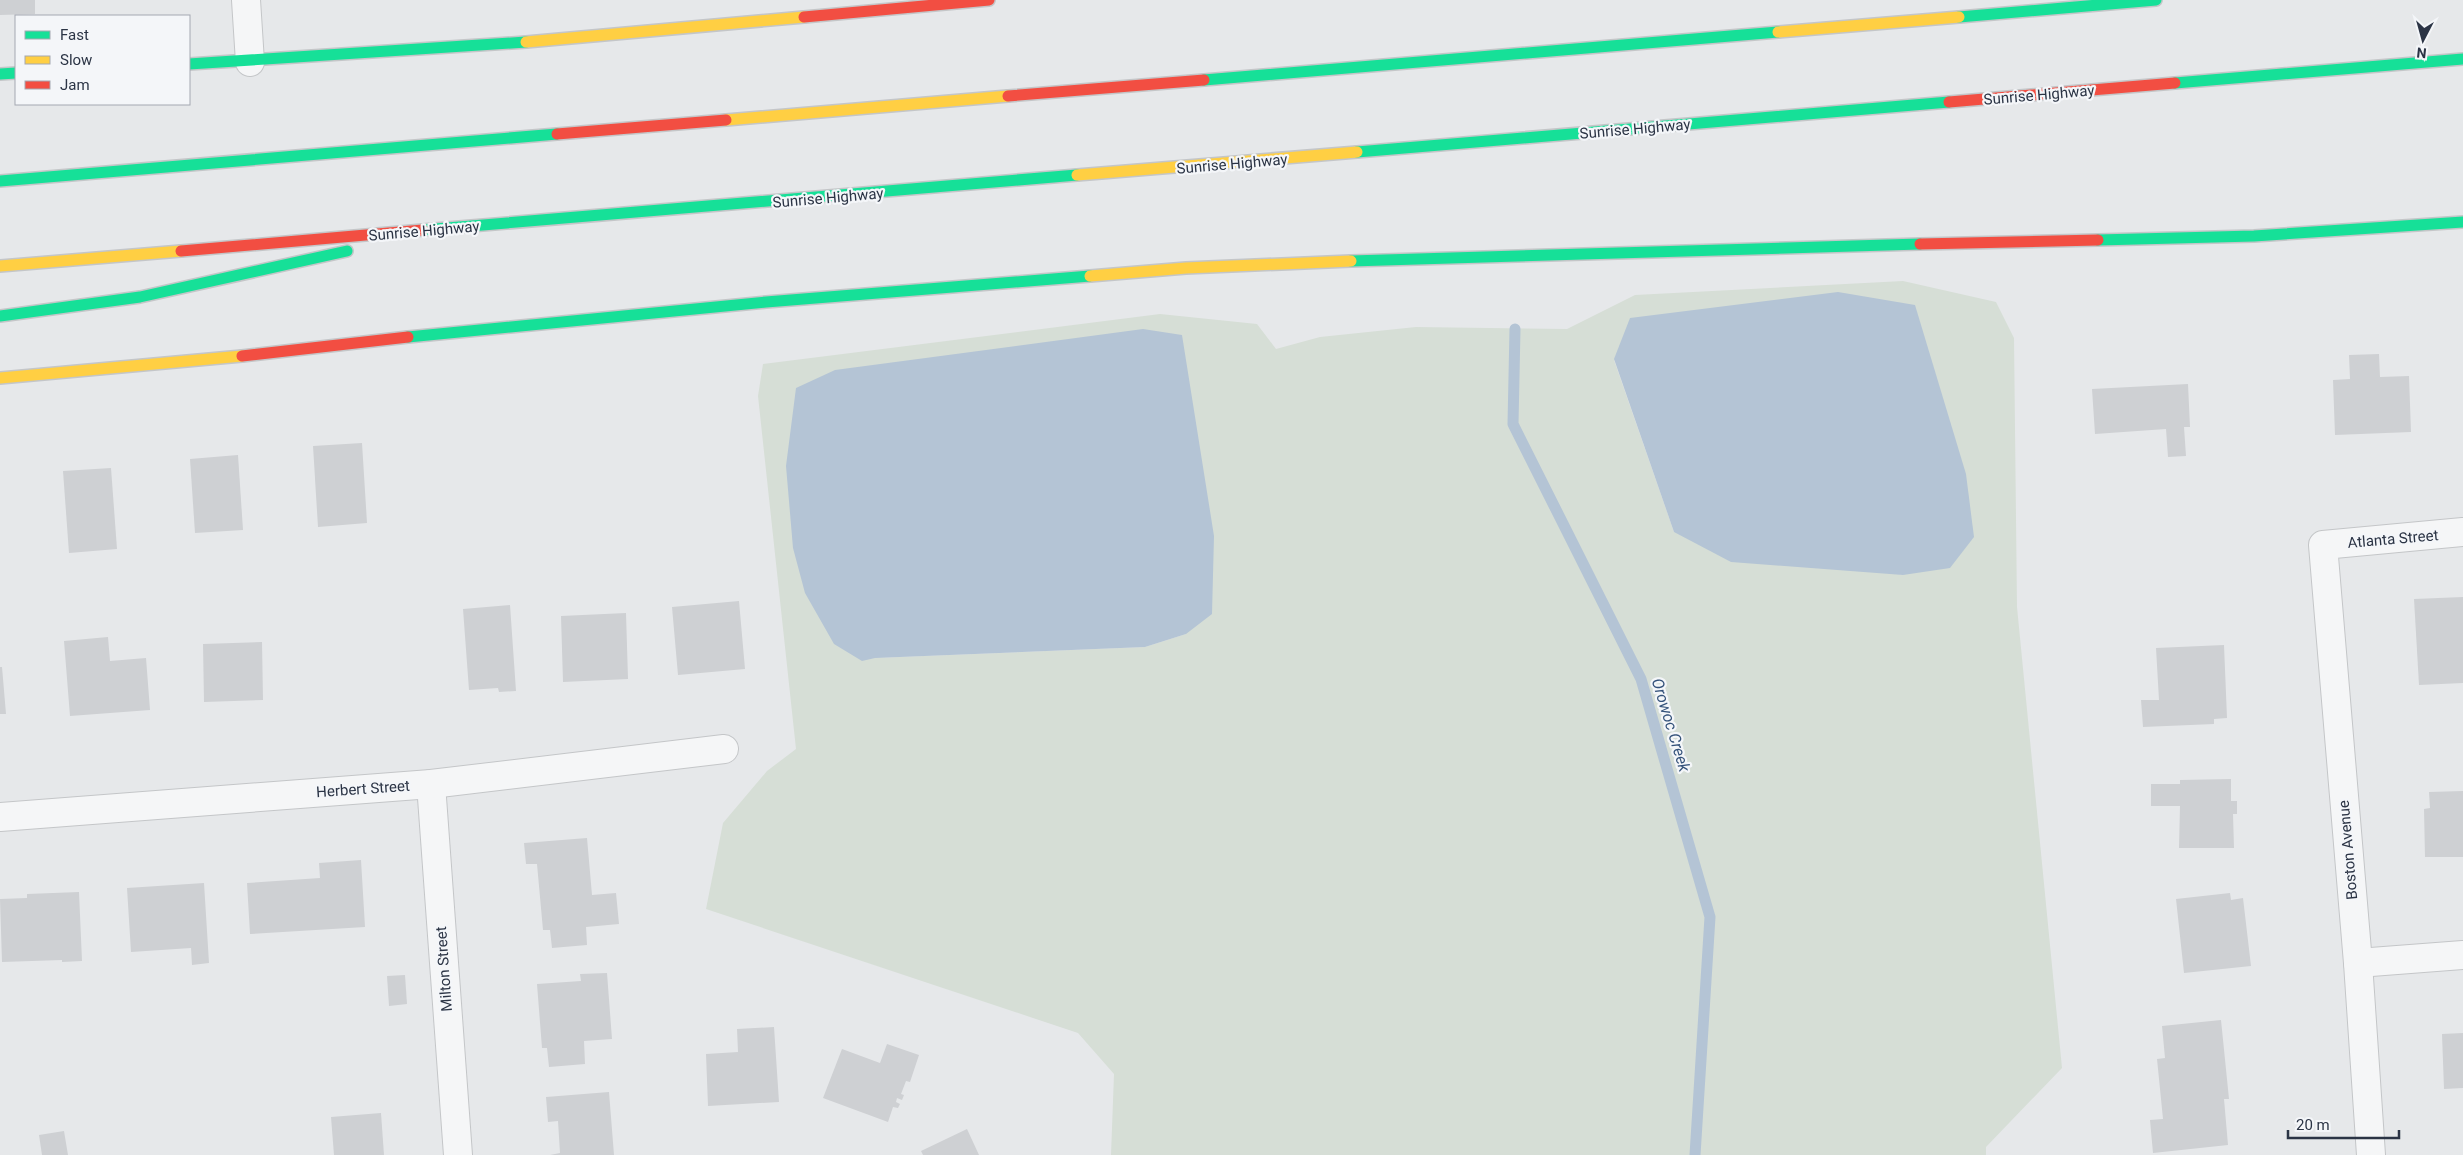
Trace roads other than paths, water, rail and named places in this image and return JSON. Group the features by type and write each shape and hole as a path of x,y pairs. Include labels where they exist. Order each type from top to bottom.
{"main road":[{"path":"190,64 250,62 515,43 989,0"},
{"path":"0,181 2156,0"},
{"name":"Sunrise Highway","path":"0,266 2463,59"},
{"path":"0,74 15,73"},
{"path":"0,378 230,357 746,304 1186,268 1457,257 2254,236 2463,222"},
{"path":"0,316 140,297 450,228"}],"street":[{"path":"246,0 250,62"},
{"name":"Atlanta Street","path":"2322,545 2463,532"},
{"name":"Boston Avenue","path":"2322,545 2358,963 2371,1155"},
{"name":"Herbert Street","path":"0,817 431,784 724,749"},
{"name":"Milton Street","path":"431,784 458,1155"},
{"path":"2358,963 2463,955"}],"water":[{"path":"1838,292 1915,305 1966,474 1974,537 1950,568 1903,575 1731,562 1674,532 1614,359 1630,318"},
{"path":"1143,329 1182,335 1214,536 1212,614 1186,634 1145,647 875,658 862,661 834,644 805,593 793,548 786,466 796,388 835,370"}],"waterway":[{"name":"Orowoc Creek","path":"1515,329 1513,424 1641,679 1710,917 1695,1155"}]}
